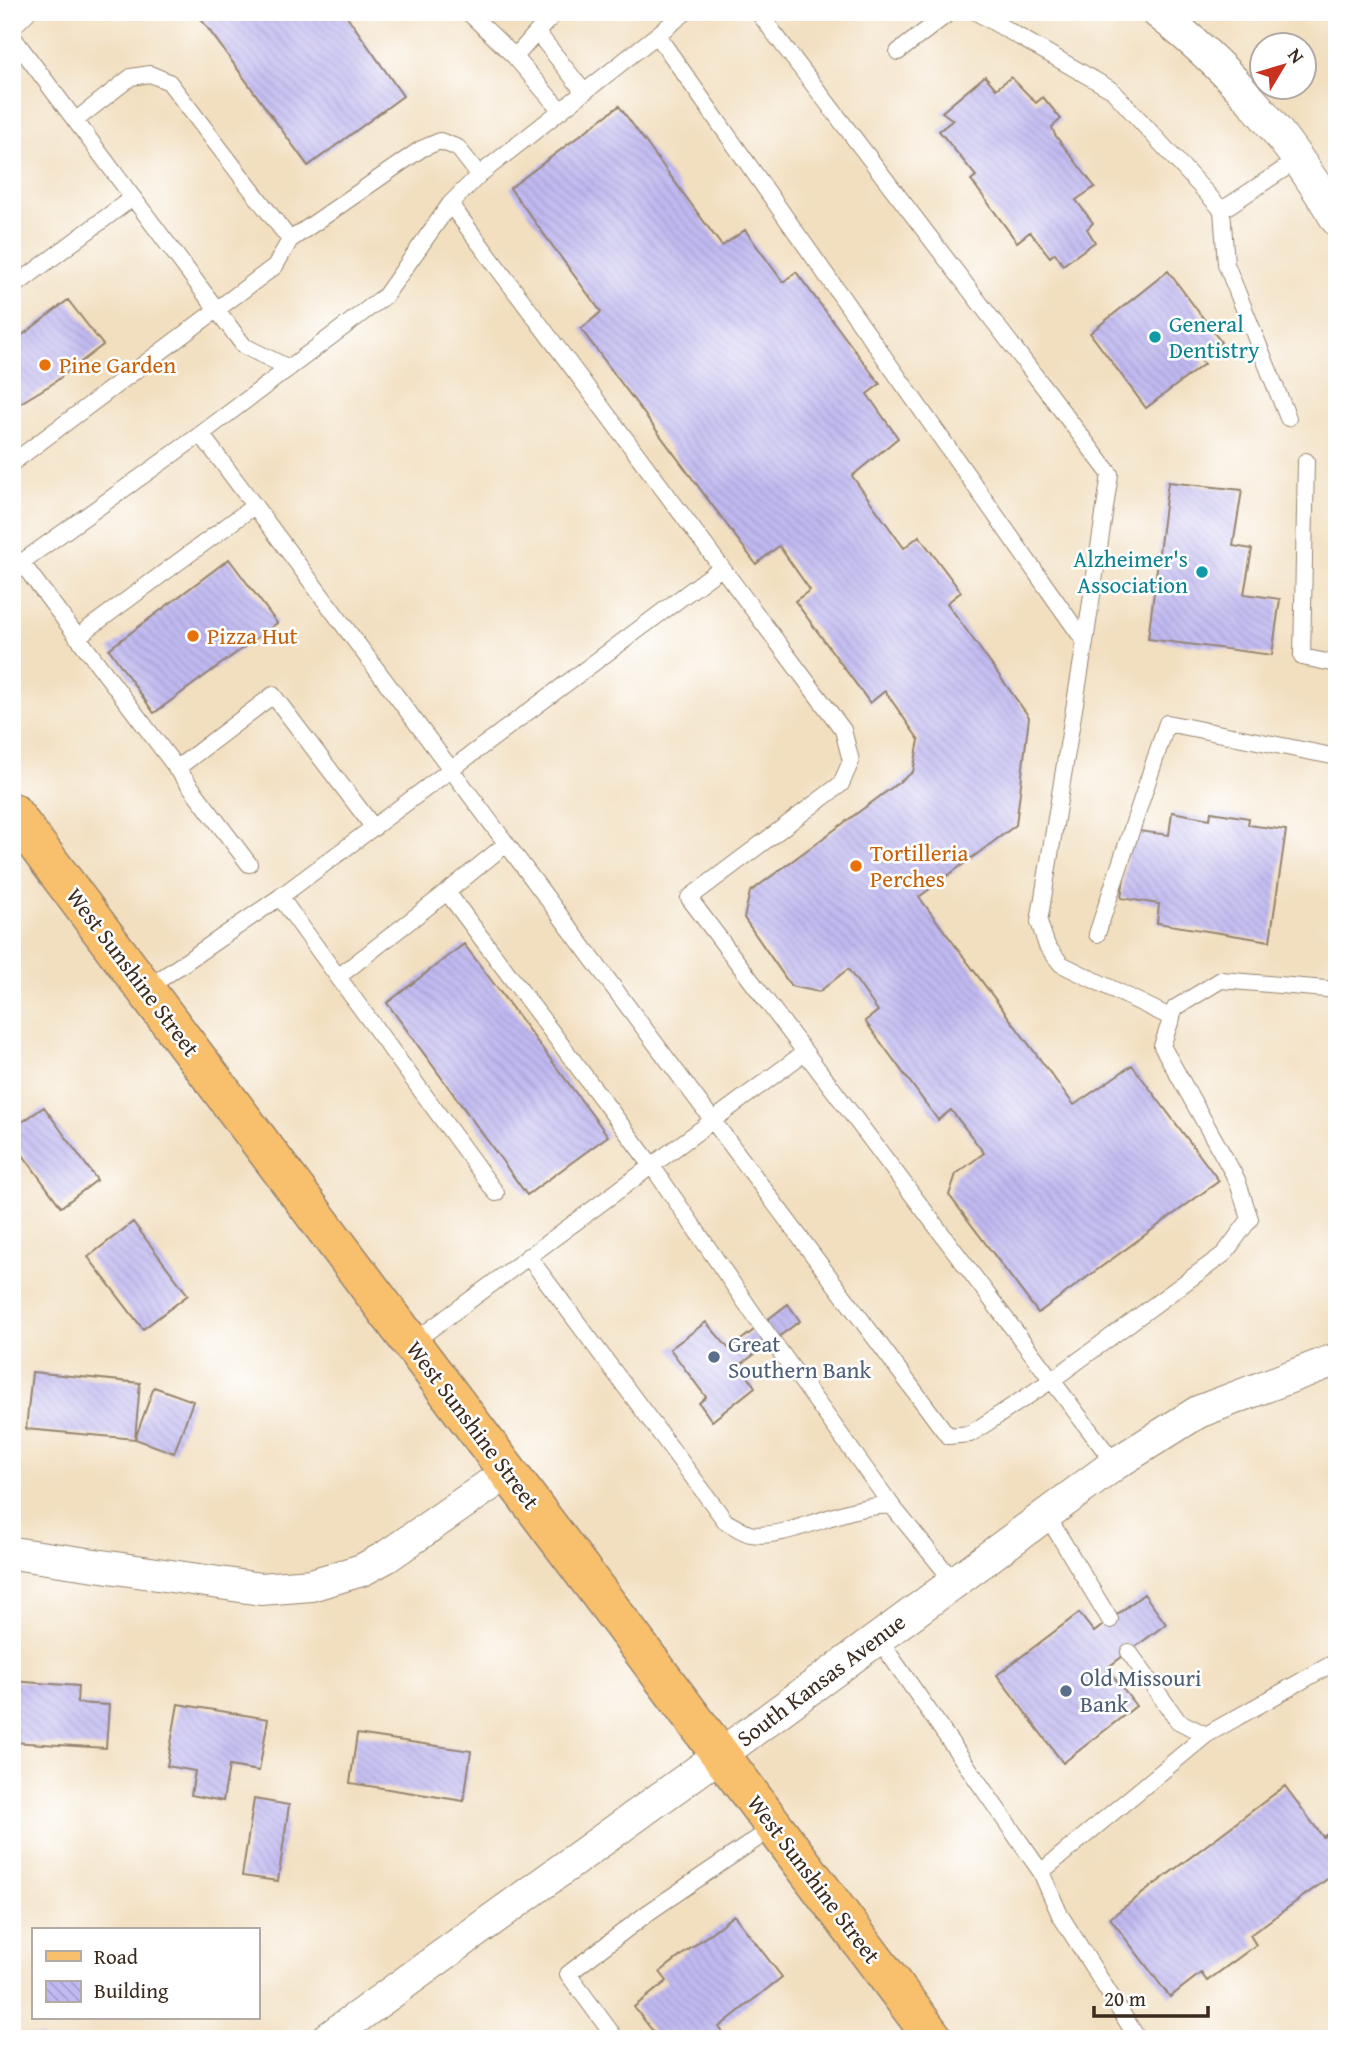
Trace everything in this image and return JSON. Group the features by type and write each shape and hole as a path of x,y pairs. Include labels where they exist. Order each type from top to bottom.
{"main road":[{"name":"West Sunshine Street","path":"12,812 774,1827 925,2035"}],"street":[{"path":"1157,12 1238,83 1300,159 1337,220"},
{"name":"South Kansas Avenue","path":"327,2039 720,1755 1115,1464 1198,1412 1337,1359"},
{"path":"12,1553 250,1588 286,1589 312,1585 362,1570 386,1557 508,1472"}],"lane":[{"path":"28,12 13,38 244,346 289,368"},
{"path":"468,12 515,57 561,110"},
{"path":"515,57 556,12"},
{"path":"249,864 76,637 17,565 201,434 385,296 450,204 479,175 686,12"},
{"path":"758,12 1110,474 1039,922 1047,946 1061,964 1172,1018"},
{"path":"898,52 950,12"},
{"path":"976,12 1112,90 1222,210 1226,264 1288,418"},
{"path":"537,32 584,92"},
{"path":"657,35 1085,642"},
{"path":"76,120 131,78 150,74 169,82 290,240"},
{"path":"12,463 275,266 290,240 421,149 440,141 458,148 479,175"},
{"path":"1222,210 1300,159"},
{"path":"12,288 132,198"},
{"path":"450,204 842,730 851,761 841,784 689,898 1115,1464"},
{"path":"201,434 948,1436 970,1434 1052,1380 1224,1254 1250,1219 1237,1180 1162,1045 1175,1009 1221,980 1337,990"},
{"path":"1306,461 1301,657 1337,663"},
{"path":"76,637 254,506"},
{"path":"146,989 280,897 721,568"},
{"path":"176,769 273,695 374,828"},
{"path":"1097,934 1167,723 1337,757"},
{"path":"338,977 506,845"},
{"path":"447,892 652,1166 761,1325 892,1506 954,1582"},
{"path":"280,897 496,1193"},
{"path":"412,1343 804,1053"},
{"path":"528,1256 726,1522 750,1534 783,1531 873,1504 892,1506"},
{"path":"1046,1514 1110,1620"},
{"path":"878,1638 1041,1872 1060,1915 1139,2039"},
{"path":"1129,1652 1178,1721 1206,1735"},
{"path":"1041,1872 1206,1735 1337,1661"},
{"path":"616,2039 568,1974 649,1912 774,1827"}],"building":[{"path":"196,12 344,12 403,96 308,166"},
{"path":"985,76 996,89 1011,77 1036,103 1043,97 1061,119 1052,127 1055,135 1095,187 1076,200 1093,223 1087,229 1095,242 1063,265 1055,253 1050,257 1030,232 1017,242 971,180 976,176 939,131 953,120 942,112"},
{"path":"619,106 722,246 745,230 783,282 796,272 880,384 867,394 898,438 852,476 904,548 919,536 961,592 947,603 1029,717 1016,825 919,897 1074,1105 1132,1065 1219,1181 1038,1313 949,1195 956,1174 984,1153 951,1110 938,1120 865,1021 878,1011 848,969 819,992 791,986 744,918 750,892 913,772 919,740 885,691 870,703 795,601 810,590 779,546 756,564 581,329 601,312 510,188"},
{"name":"General Dentistry","path":"1168,271 1221,342 1199,358 1204,364 1146,408 1090,333"},
{"name":"Pine Garden","path":"68,300 103,345 52,384 12,408 12,343"},
{"name":"Alzheimer's Association","path":"1168,482 1242,490 1233,546 1252,549 1244,594 1280,599 1272,655 1148,639"},
{"name":"Pizza Hut","path":"229,559 277,623 154,713 109,649"},
{"path":"1172,812 1210,819 1211,812 1249,818 1248,825 1286,830 1270,941 1157,923 1159,904 1121,898 1131,830 1169,835"},
{"path":"464,944 608,1136 527,1195 387,1003"},
{"path":"44,1107 97,1180 61,1207 12,1140 12,1129"},
{"path":"133,1222 188,1295 143,1329 88,1257"},
{"name":"Great Southern Bank","path":"788,1304 800,1321 740,1365 755,1387 712,1421 699,1403 706,1397 670,1349 706,1322 729,1349"},
{"path":"32,1372 140,1383 135,1439 26,1429"},
{"path":"154,1387 193,1401 174,1453 135,1439"},
{"name":"Old Missouri Bank","path":"1144,1594 1166,1624 1107,1668 1136,1706 1063,1763 997,1675 1079,1613 1094,1632"},
{"path":"12,1681 78,1686 77,1703 109,1705 106,1748 12,1742"},
{"path":"178,1704 268,1719 259,1771 229,1766 223,1801 191,1795 195,1771 167,1766"},
{"path":"357,1734 471,1751 464,1801 350,1783"},
{"path":"1285,1786 1323,1837 1337,1827 1337,1872 1250,1935 1256,1945 1207,1981 1201,1973 1170,1997 1110,1918"},
{"path":"254,1799 289,1805 278,1881 242,1876"},
{"path":"734,1915 782,1977 719,2027 728,2039 659,2039 634,2007 667,1981 660,1972"},
{"path":"12,2033 42,2037 42,2039 12,2039"}],"place":[{"name":"General Dentistry","path":"1155,337"},
{"name":"Pine Garden","path":"45,365"},
{"name":"Alzheimer's Association","path":"1202,572"},
{"name":"Pizza Hut","path":"193,636"},
{"name":"Tortilleria Perches","path":"856,866"},
{"name":"Great Southern Bank","path":"714,1357"},
{"name":"Old Missouri Bank","path":"1066,1691"}]}
